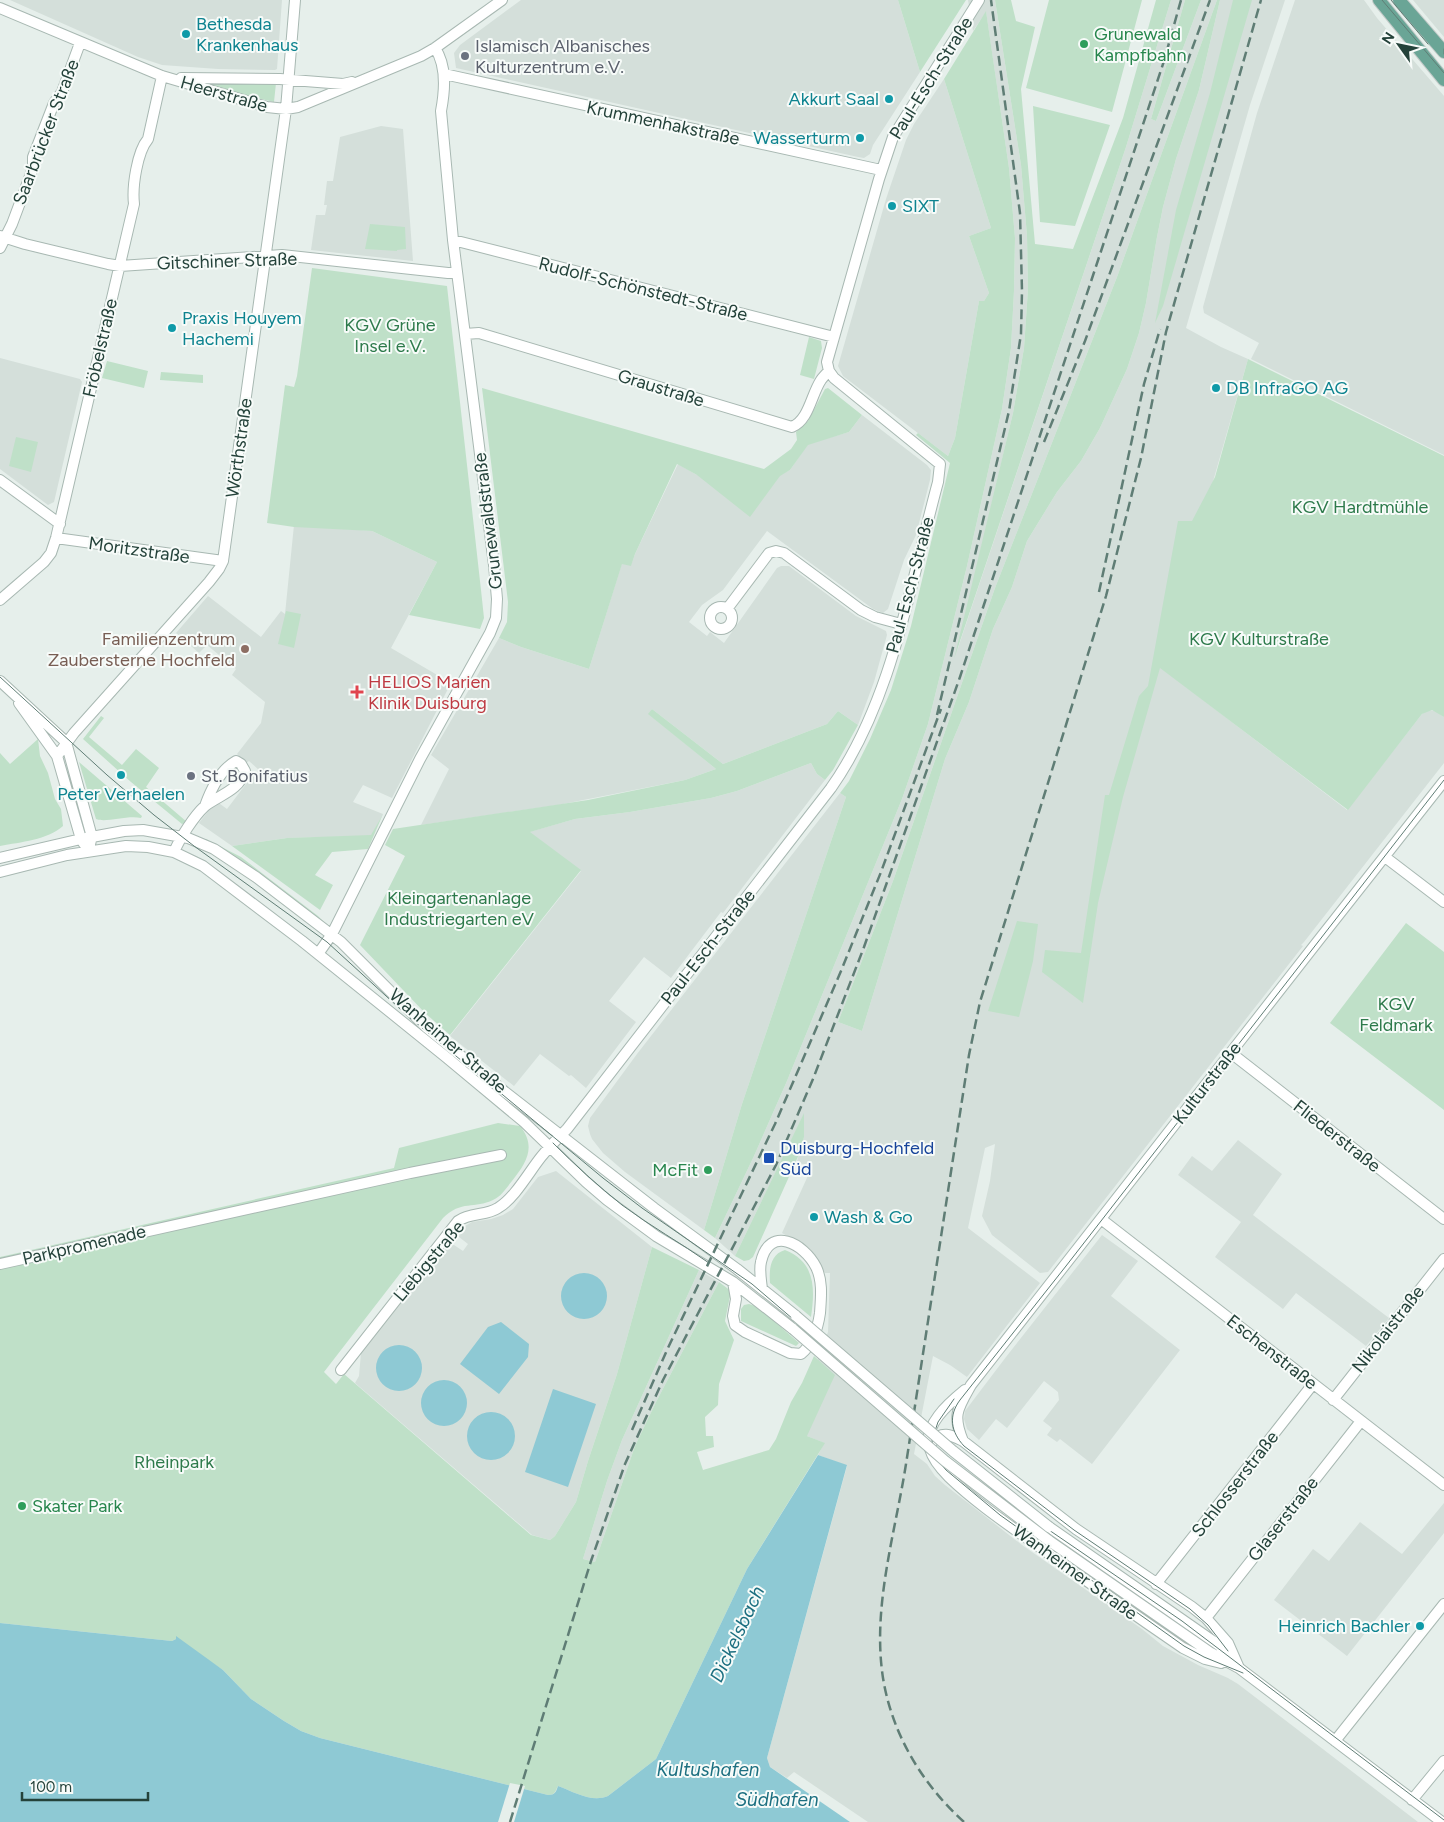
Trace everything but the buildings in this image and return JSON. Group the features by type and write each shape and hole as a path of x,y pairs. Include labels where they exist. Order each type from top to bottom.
{"main road":[{"path":"1379,0 1444,80"},
{"path":"1399,0 1444,52"}],"street":[{"name":"Wörthstraße","path":"57,756 66,742 194,600 220,569 223,561 290,80 296,0"},
{"name":"Heerstraße","path":"0,8 165,77 267,107 286,109 298,107 421,56 502,0"},
{"name":"Paul-Esch-Straße","path":"549,1148 561,1136 840,775 859,741 882,688 901,624 938,482 940,464 834,378 828,372 828,362 881,170 893,136 979,0"},
{"name":"Saarbrücker Straße","path":"1,240 12,224 33,168 33,157 54,103 62,92 80,42"},
{"name":"Grunewaldstraße","path":"318,954 332,934 420,759 490,633 496,618 497,599 494,565 453,240 442,111 444,74 440,56 435,48"},
{"name":"Krummenhakstraße","path":"444,74 881,170"},
{"name":"Heerstraße","path":"165,77 290,80 343,84 365,80"},
{"name":"Fröbelstraße","path":"0,600 44,562 51,553 56,538 134,204 132,192 143,146 148,140 165,77"},
{"name":"Gitschiner Straße","path":"1,240 120,266 282,255 448,273 457,272"},
{"name":"Rudolf-Schönstedt-Straße","path":"453,240 834,338"},
{"name":"Graustraße","path":"465,334 479,333 792,426 798,424 803,417 821,380 828,372"},
{"path":"0,480 60,524"},
{"name":"Moritzstraße","path":"56,538 223,561"},
{"path":"727,609 769,554 776,551 784,553 861,610 875,617 901,624"},
{"path":"0,681 66,742 92,837 88,852"},
{"path":"13,693 25,713 57,756 81,839 88,852"},
{"path":"25,713 61,744 66,742"},
{"name":"Kulturstraße","path":"971,1385 1444,783"},
{"path":"174,852 181,836 205,806"},
{"name":"Wanheimer Straße","path":"81,839 124,831 143,830 188,838 214,849 232,860 332,934 427,1028 561,1136 796,1316 953,1452 1049,1527 1220,1646 1239,1668"},
{"path":"0,858 81,839"},
{"name":"Wanheimer Straße","path":"88,852 134,846 160,848 189,858 216,875 480,1084 524,1122 586,1182 630,1217 668,1243 733,1282 793,1329 945,1461 1048,1540 1210,1653 1239,1668 1442,1822"},
{"path":"0,872 67,855 88,852"},
{"path":"1385,857 1444,902"},
{"name":"Fliederstraße","path":"1231,1053 1444,1219"},
{"name":"Liebigstraße","path":"341,1370 458,1221 464,1217 490,1212 503,1205 549,1148"},
{"name":"Parkpromenade","path":"0,1264 410,1172 501,1155"},
{"name":"Eschenstraße","path":"1101,1219 1444,1485"},
{"path":"733,1282 736,1298 735,1325 790,1353 801,1354 806,1350 818,1322 821,1299 819,1276 816,1267 806,1252 784,1240 771,1244 761,1262 749,1269 737,1269"},
{"name":"Nikolaistraße","path":"1333,1400 1444,1260"},
{"path":"761,1262 762,1289"},
{"path":"735,1307 743,1301 754,1298"},
{"name":"Schlosserstraße","path":"1156,1584 1313,1384"},
{"path":"962,1441 957,1427 956,1416 971,1385"},
{"path":"930,1449 929,1436 935,1422 954,1400 971,1385"},
{"name":"Glaserstraße","path":"1206,1618 1361,1421"},
{"name":"Wanheimer Straße","path":"942,1434 950,1435 962,1441 1076,1529 1156,1584 1192,1606 1206,1618 1228,1643 1239,1668 1205,1659 1183,1648 1009,1525 965,1490 939,1466 930,1449 935,1439 942,1434"},
{"path":"1335,1741 1444,1604"},
{"path":"1412,1800 1444,1761"}],"shaded area":[{"path":"10,0 282,0 277,69 218,69 162,65 138,57"},
{"path":"521,0 898,0 920,72 873,145 870,154 864,158 858,157 456,68 454,53 460,45"},
{"path":"968,0 995,0 1021,165 1027,236 1028,289 1024,348 1013,413 957,651 1126,147 1171,0 1185,0 1151,119 1156,121 1201,0 1217,0 1117,277 995,588 893,881 838,1022 862,1031 945,759 969,702 993,629 1012,587 1027,541 1057,492 1081,461 1100,428 1127,369 1139,333 1146,303 1163,207 1176,159 1199,90 1220,0 1285,0 1250,105 1186,328 1248,359 1160,667 1347,810 1422,714 1428,710 1436,711 1444,717 1444,763 1048,1272 1040,1273 992,1235 982,1216 990,1181 995,1144 985,1148 968,1228 1040,1283 967,1377 933,1356 914,1454 927,1464 935,1476 945,1485 1022,1545 1142,1629 1163,1646 1238,1684 1418,1822 868,1822 794,1772 787,1778 770,1767 767,1758 847,1466 818,1455 824,1443 807,1436 796,1435 711,1568 677,1604 647,1625 622,1638 569,1654 521,1659 494,1657 466,1652 319,1613 245,1600 200,1593 197,1596 178,1594 178,1591 118,1583 0,1573 0,1566 111,1576 249,1592 287,1598 485,1647 522,1650 571,1645 614,1632 637,1621 688,1582 718,1547 768,1466 787,1434 800,1405 828,1332 830,1273 825,1273 811,1250 782,1233 811,1169 797,1161 804,1137 804,1114 735,1256 715,1238 787,1081 902,799 928,724 967,566 1002,409 1011,348 1015,238 1009,168 986,12 973,31"},
{"path":"1295,0 1364,0 1377,18 1444,96 1444,455 1251,359 1259,343 1204,313 1203,307 1257,113"},
{"path":"1413,0 1444,0 1444,37 1418,6"},
{"path":"944,79 991,228 969,236 989,293 984,301 979,301 955,438 948,456 843,376 838,366 886,199 906,140 914,124"},
{"path":"381,126 403,129 413,261 311,250 316,215 325,215 327,205 324,205 327,181 333,181 340,137"},
{"path":"0,358 80,379 82,382 54,502 48,505 0,469"},
{"path":"862,415 931,470 916,535 904,560 888,609 883,613 873,609 767,531 723,590 702,605 689,622 707,636 710,632 724,643 777,568 789,566 856,616 886,631 887,635 874,682 858,725 838,711 827,724 723,764 652,709 649,714 716,769 685,780 558,805 421,825 449,769 431,755 499,638 589,669 622,563 631,565 678,464 697,475 780,475 790,470 808,444 849,432"},
{"name":"HELIOS Marien Klinik Duisburg","path":"294,525 372,531 437,562 391,648 451,683 392,798 363,785 353,802 383,814 371,836 287,838 232,846 199,823 216,801 227,809 252,776 260,771 249,761 246,763 237,754 261,723 265,702 232,675 236,669 207,645 199,653 176,633 208,596 261,637 281,611 285,614"},
{"path":"811,763 817,774 825,780 671,978 644,957 609,1001 636,1022 586,1088 571,1075 569,1076 540,1054 514,1086 450,1036 581,871 529,832 575,819 711,798 737,791"},
{"path":"840,793 846,797 742,1104 704,1230 625,1172 603,1153 590,1134 588,1126 590,1118 637,1054"},
{"path":"1238,1140 1282,1174 1253,1215 1389,1318 1366,1346 1296,1293 1283,1309 1215,1257 1241,1222 1178,1175 1192,1156 1212,1171"},
{"path":"556,1171 652,1247 617,1374 576,1502 555,1536 550,1540 532,1535 355,1383 359,1376 361,1353 444,1246 454,1245 463,1251 468,1244 459,1237 460,1229 472,1222 491,1219 513,1209 538,1177"},
{"path":"1102,1235 1138,1261 1111,1296 1180,1350 1092,1464 1060,1439 1057,1442 1047,1435 1052,1428 1043,1421 1059,1400 1058,1392 1044,1381 1007,1428 996,1419 979,1440 967,1429 964,1419 965,1411"},
{"path":"699,1270 719,1282 635,1446 595,1562 583,1559 622,1440"},
{"path":"1444,1503 1444,1533 1347,1656 1274,1600 1313,1549 1329,1561 1360,1522 1402,1554"}],"green space":[{"path":"898,0 966,0 920,72"},
{"path":"995,0 1011,0 1016,21 1035,27 1021,89 1035,244 1073,249 1123,118 1156,0 1171,0 1126,147 954,659 1013,413 1024,348 1028,289 1027,236 1021,165"},
{"name":"Grunewald Kampfbahn","path":"1049,0 1142,0 1112,112 1026,88"},
{"path":"1185,0 1201,0 1156,121 1151,119"},
{"path":"1217,0 1220,0 1199,90 1176,159 1163,207 1146,303 1139,333 1127,369 1100,428 1081,461 1057,492 1027,541 1012,587 993,629 969,702 945,759 862,1031 838,1022 893,881 995,588 1117,277"},
{"path":"1233,0 1252,0 1163,306 1155,323 1176,210 1210,93"},
{"path":"986,11 1009,168 1015,238 1011,348 1002,409 967,566 928,724 902,799 787,1081 715,1238 704,1230 742,1104 846,797 840,793 849,781 870,739 891,690 911,626 950,463 916,435 918,433 948,456 955,438 979,301 984,301 989,293 969,236 991,228 944,79"},
{"path":"203,82 276,83 274,102 203,85"},
{"path":"1033,106 1110,125 1075,226 1040,222"},
{"path":"370,224 405,227 406,249 397,251 365,249"},
{"name":"KGV Grüne Insel e.V.","path":"312,268 447,286 484,618 480,629 409,615 437,562 372,531 294,527 267,523 285,385 294,387 297,376"},
{"path":"809,337 821,341 822,348 814,379 800,375"},
{"path":"1248,359 1444,456 1444,717 1432,710 1422,714 1348,810 1160,668 1123,797 1098,903 1083,1003 1042,972 1045,950 1081,953 1105,795 1109,795 1139,696 1148,686 1178,521 1192,521 1215,477"},
{"path":"107,361 148,371 144,388 102,378"},
{"path":"161,372 203,375 203,383 160,380"},
{"path":"482,388 764,469 791,449 797,440 796,432 808,421 825,389 828,388 862,415 849,432 808,445 790,470 780,476 750,517 697,475 677,464 631,566 622,564 589,669 499,638 507,622 508,602"},
{"path":"16,437 38,442 31,472 9,466"},
{"path":"286,611 301,614 294,648 278,644"},
{"name":"Kleingartenanlage Industriegarten eV","path":"652,709 723,764 827,724 838,711 858,725 833,770 825,780 817,774 811,763 737,791 711,798 575,819 530,832 581,870 450,1035 425,1013 360,945 405,856 385,845 393,829 588,800 685,780 716,769 648,714"},
{"path":"101,716 104,718 89,737 122,765 136,749 159,768 146,787 187,822 182,824 83,739"},
{"path":"38,739 40,756 48,773 55,799 61,809 63,826 57,831 42,837 0,846 0,753 10,764"},
{"path":"79,762 142,816 141,818 96,819"},
{"path":"383,814 368,849 332,852 315,875 333,885 320,910 232,846 287,838 371,835"},
{"path":"206,839 241,857 325,923 234,856"},
{"path":"1017,921 1038,924 1033,961 1019,1017 988,1011"},
{"name":"KGV Feldmark","path":"1406,923 1444,952 1444,1110 1330,1023"},
{"path":"804,1113 804,1137 801,1150 753,1257 744,1261 735,1256"},
{"name":"Rheinpark","path":"498,1123 520,1126 528,1141 528,1155 517,1174 504,1192 496,1198 486,1203 456,1209 443,1218 324,1372 336,1384 344,1374 531,1535 550,1540 555,1536 576,1502 617,1374 652,1247 699,1270 622,1440 583,1559 595,1562 635,1446 719,1282 731,1291 725,1321 734,1340 719,1384 718,1405 705,1417 706,1436 713,1436 714,1447 697,1452 703,1470 769,1450 776,1439 791,1402 814,1356 835,1375 807,1436 825,1443 747,1569 656,1759 608,1796 602,1798 577,1794 558,1786 553,1794 548,1795 320,1738 301,1731 251,1699 223,1670 176,1639 172,1641 0,1623 0,1257 394,1168 399,1148"},
{"path":"785,1250 795,1255 808,1269 813,1287 811,1317 770,1283 770,1268 773,1259"},
{"path":"749,1304 758,1307 799,1343 796,1346 741,1321 741,1309 744,1305"}],"water":[{"path":"580,1273 588,1273 597,1277 603,1283 607,1296 603,1309 597,1315 588,1319 580,1319 571,1315 565,1309 561,1300 561,1292 565,1283 571,1277"},
{"path":"501,1322 529,1344 528,1357 499,1394 460,1364 488,1327"},
{"path":"394,1345 404,1345 416,1351 421,1359 421,1377 416,1385 408,1390 394,1391 386,1388 379,1381 376,1373 376,1363 379,1355 386,1348"},
{"path":"444,1380 457,1384 463,1390 467,1403 463,1416 457,1422 444,1426 431,1422 425,1416 421,1403 425,1390 431,1384"},
{"path":"553,1389 596,1404 568,1487 525,1472"},
{"path":"486,1412 496,1412 505,1416 511,1422 515,1436 511,1450 505,1456 496,1460 486,1460 477,1456 471,1450 467,1441 467,1431 471,1422 477,1416"},
{"path":"818,1455 847,1465 767,1758 770,1767 850,1822 0,1822 0,1623 172,1641 176,1639 176,1636 223,1670 251,1699 301,1731 320,1738 548,1795 555,1793 558,1786 589,1797 602,1798 608,1796 656,1759 747,1569"}],"pier":[{"path":"510,1783 525,1786 514,1822 498,1822"}],"tram line":[{"path":"1382,0 1444,73"},
{"path":"1391,0 1428,44"},
{"path":"1444,49 1444,54"},
{"path":"0,677 107,775 154,815 327,942 409,1017 603,1178 642,1208 752,1284 951,1454 1049,1530 1182,1621 1444,1820"},
{"path":"1228,1651 1208,1625 1190,1609 1074,1530 964,1446 954,1430 954,1412 960,1400 1444,780"},
{"path":"553,1143 622,1205 709,1263"},
{"path":"954,1399 938,1422 932,1440 936,1458 946,1470 1000,1515 1184,1646 1204,1657 1243,1673"}],"railway":[{"path":"937,715 1009,411 1021,334 1020,213 991,0"},
{"path":"510,1822 591,1561 625,1464 663,1380 776,1165 813,1079 864,947 960,677 1164,61 1181,0"},
{"path":"1044,442 1085,341 1210,0"},
{"path":"964,1822 922,1775 902,1738 887,1699 880,1651 880,1624 886,1571 906,1464 969,1055 980,1002 1106,596 1141,458 1166,332 1261,0"},
{"path":"1099,592 1144,384 1160,329"},
{"path":"632,1430 667,1350 775,1124 841,971 881,872 941,709"}],"place":[{"name":"Bethesda Krankenhaus","path":"186,34"},
{"name":"Grunewald Kampfbahn","path":"1084,44"},
{"name":"Islamisch Albanisches Kulturzentrum e.V.","path":"465,56"},
{"name":"Akkurt Saal","path":"889,99"},
{"name":"Wasserturm","path":"860,138"},
{"name":"SIXT","path":"892,206"},
{"name":"Praxis Houyem Hachemi","path":"172,328"},
{"name":"DB InfraGO AG","path":"1216,388"},
{"name":"Familienzentrum Zaubersterne Hochfeld","path":"245,649"},
{"name":"HELIOS Marien Klinik Duisburg","path":"357,692"},
{"name":"Peter Verhaelen","path":"121,775"},
{"name":"St. Bonifatius","path":"191,776"},
{"name":"Duisburg-Hochfeld Süd","path":"769,1158"},
{"name":"McFit","path":"708,1170"},
{"name":"Wash & Go","path":"814,1217"},
{"name":"Skater Park","path":"22,1506"},
{"name":"Heinrich Bachler","path":"1420,1626"}],"park label":[{"name":"KGV Hardtmühle","path":"1360,507"},
{"name":"KGV Kulturstraße","path":"1259,639"}],"water label":[{"name":"Dickelsbach","path":"737,1634"},
{"name":"Kultushafen","path":"708,1769"},
{"name":"Südhafen","path":"777,1799"}]}
